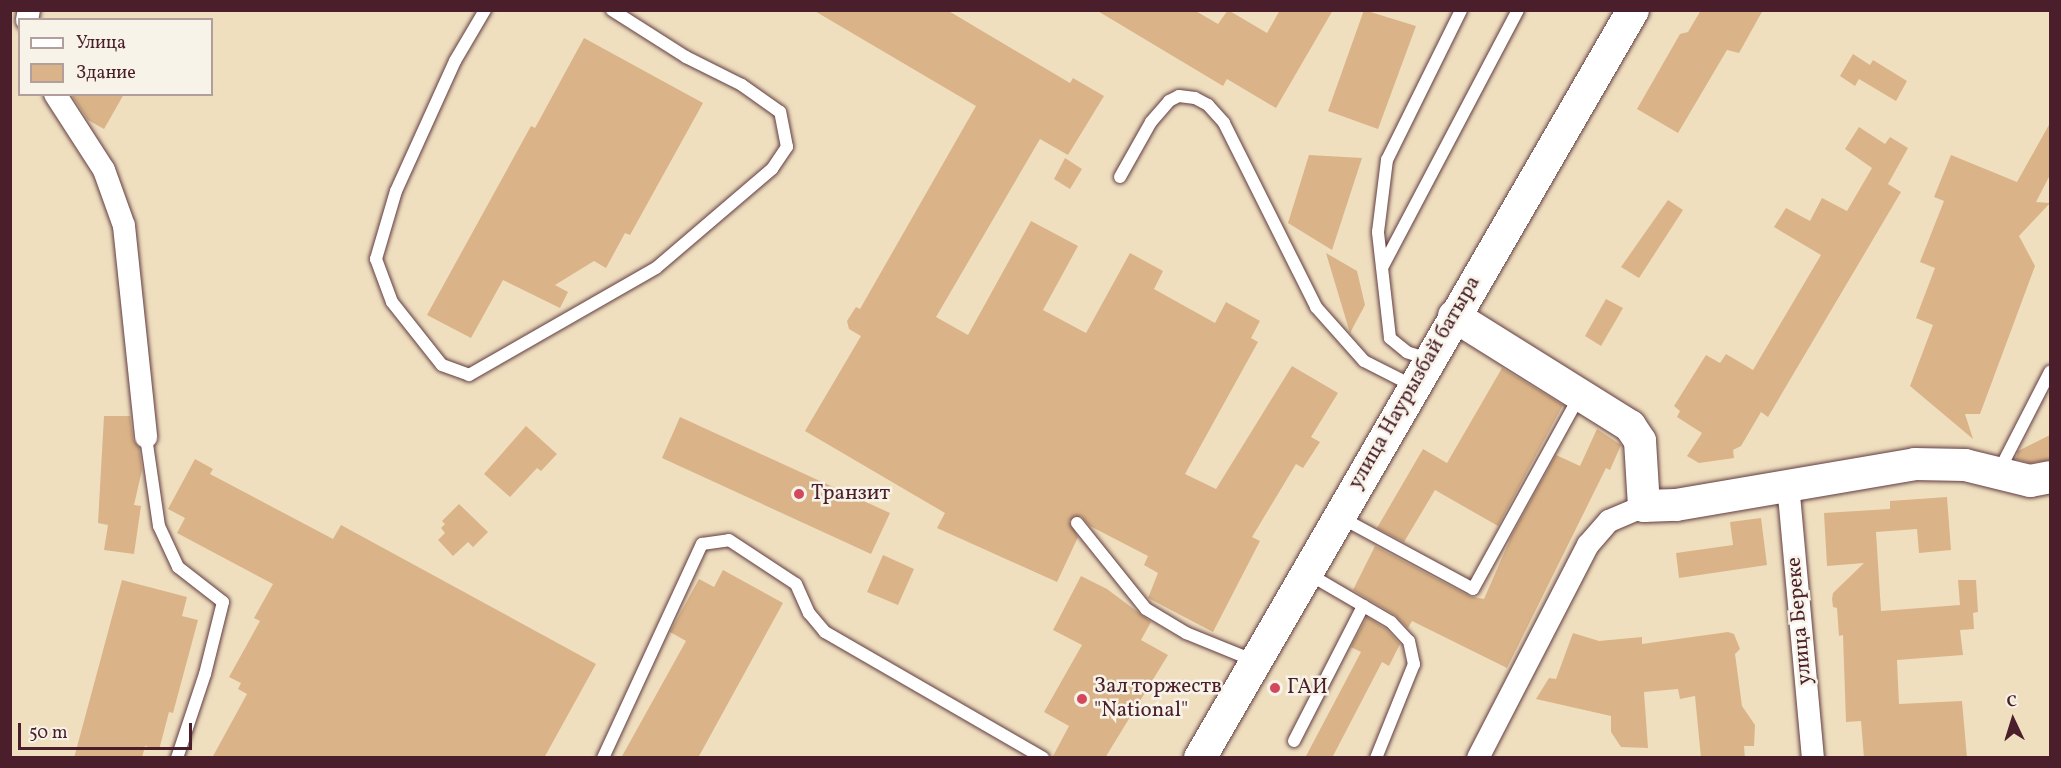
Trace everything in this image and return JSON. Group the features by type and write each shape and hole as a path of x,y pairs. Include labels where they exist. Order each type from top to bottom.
{"main road":[{"name":"улица Наурызбай батыра","path":"1200,758 1428,359 1633,10"},
{"path":"1454,316 1630,426 1640,441 1644,506 1676,506 1788,484 1915,464 1965,465 2030,481 2050,477"}],"street":[{"path":"56,96 104,170 124,226 146,437"},
{"name":"улица Береке","path":"1788,484 1813,758"},
{"path":"1480,756 1588,545 1609,521 1644,506"}],"lane":[{"path":"485,10 455,60 401,180 376,259 392,302 442,365 469,375 656,268 772,170 787,147 780,112 742,85 686,57 612,10"},
{"path":"1428,359 1407,352 1390,338 1378,232 1387,160 1461,10"},
{"path":"1383,266 1518,10"},
{"path":"1120,177 1151,122 1169,101 1179,96 1195,98 1208,105 1224,123 1316,307 1364,361 1413,386"},
{"path":"1997,474 2050,372"},
{"path":"1339,516 1473,589 1581,394"},
{"path":"146,437 159,526 168,546 178,567 223,602 205,674 177,758"},
{"path":"1077,523 1146,609 1186,633 1255,661"},
{"path":"603,758 702,544 729,540 796,584 809,613 825,632 1043,758"},
{"path":"1306,573 1391,622 1409,640 1414,664 1376,758"},
{"path":"1294,741 1363,606"}],"building":[{"path":"813,10 947,10 1070,83 1073,78 1104,96 1068,155 1040,139 936,317 968,335 1031,221 1078,246 1043,310 1086,333 1130,253 1163,271 1154,289 1215,323 1226,302 1260,321 1251,338 1258,342 1185,474 1216,489 1292,366 1338,393 1311,437 1320,442 1303,468 1296,464 1252,537 1260,541 1213,632 1148,598 1158,573 1144,565 1148,556 1090,526 1081,516 1069,521 1078,537 1057,582 937,528 945,513 805,431 861,336 849,329 847,321 856,307 860,309 976,106"},
{"path":"1096,10 1194,10 1218,24 1228,10 1267,33 1280,10 1333,10 1276,108 1227,79 1223,86"},
{"path":"1364,10 1416,26 1378,129 1328,111"},
{"path":"1701,10 1763,10 1739,53 1727,50 1678,133 1637,109 1680,34 1688,32"},
{"path":"584,38 703,103 630,235 625,233 606,268 594,261 555,285 568,292 560,308 503,280 471,338 427,315 531,126 535,128"},
{"path":"1853,54 1870,65 1873,60 1907,81 1896,101 1859,79 1855,86 1840,76"},
{"path":"72,96 123,96 104,129 88,120"},
{"path":"2050,123 2050,175 2036,202 2050,203 2019,236 2035,266 1980,414 1965,414 1973,439 1910,386 1933,325 1916,318 1935,268 1920,262 1944,201 1934,197 1951,155 2017,182"},
{"path":"1859,127 1885,144 1890,137 1908,148 1888,184 1901,192 1768,417 1761,412 1741,446 1733,450 1734,458 1699,463 1687,456 1702,433 1677,417 1680,411 1674,406 1706,355 1720,363 1726,354 1753,370 1821,255 1774,227 1786,208 1810,221 1822,198 1847,211 1872,168 1845,149"},
{"path":"1309,155 1362,158 1332,250 1288,223"},
{"path":"1065,158 1082,169 1070,189 1054,179"},
{"path":"1668,200 1683,210 1639,278 1621,267"},
{"path":"1326,253 1357,271 1365,305 1350,333"},
{"path":"1606,299 1623,308 1601,346 1585,336"},
{"path":"1502,368 1563,405 1498,526 1435,490 1404,542 1377,528 1423,449 1447,463"},
{"path":"104,416 130,416 133,439 139,448 142,470 134,505 141,506 134,554 104,550 108,525 98,523"},
{"path":"680,417 890,513 871,554 662,458"},
{"path":"526,426 557,454 541,471 537,468 510,497 484,474"},
{"path":"1597,429 1621,445 1610,470 1606,468 1507,668 1412,621 1408,628 1395,615 1353,590 1375,546 1469,596 1484,599 1512,535 1556,455 1580,466"},
{"path":"2050,435 2050,460 2030,463 2016,459 2018,451"},
{"path":"195,459 213,469 210,474 333,539 341,525 596,664 544,758 212,758 247,694 238,689 241,683 229,677 260,621 254,618 273,584 177,533 185,518 168,509"},
{"path":"1947,497 1951,550 1919,553 1917,529 1876,532 1881,611 1960,605 1958,580 1976,580 1978,612 1973,613 1974,629 1960,630 1963,655 1897,660 1899,704 1962,701 1967,758 1864,758 1861,721 1846,722 1843,635 1839,636 1837,608 1833,607 1832,599 1833,593 1864,563 1827,566 1824,513 1890,509 1890,501"},
{"path":"459,504 488,532 473,547 468,542 453,556 438,540 445,533 441,528 445,524 442,521"},
{"path":"1761,518 1767,565 1679,578 1676,553 1733,545 1730,522"},
{"path":"883,555 914,569 898,605 867,592"},
{"path":"723,570 783,603 698,758 621,758 686,641 670,632 699,579 714,587"},
{"path":"1081,576 1107,589 1151,622 1141,640 1168,655 1105,758 1052,758 1069,726 1044,712 1082,645 1053,630"},
{"path":"122,580 187,597 182,616 198,620 173,713 169,712 159,750 145,746 142,758 74,758"},
{"path":"1367,617 1386,629 1400,644 1389,666 1382,662 1332,758 1305,758 1361,652 1351,647"},
{"path":"1728,632 1734,634 1740,649 1735,654 1742,706 1755,725 1754,746 1744,746 1745,758 1701,758 1695,696 1680,699 1678,689 1644,692 1648,748 1621,747 1611,732 1611,716 1536,699 1549,678 1556,679 1573,633 1599,641 1642,637 1642,644"}],"place":[{"name":"Транзит","path":"799,494"},
{"name":"ГАИ","path":"1275,688"},
{"name":"Зал торжеств \"National\"","path":"1082,699"}]}
